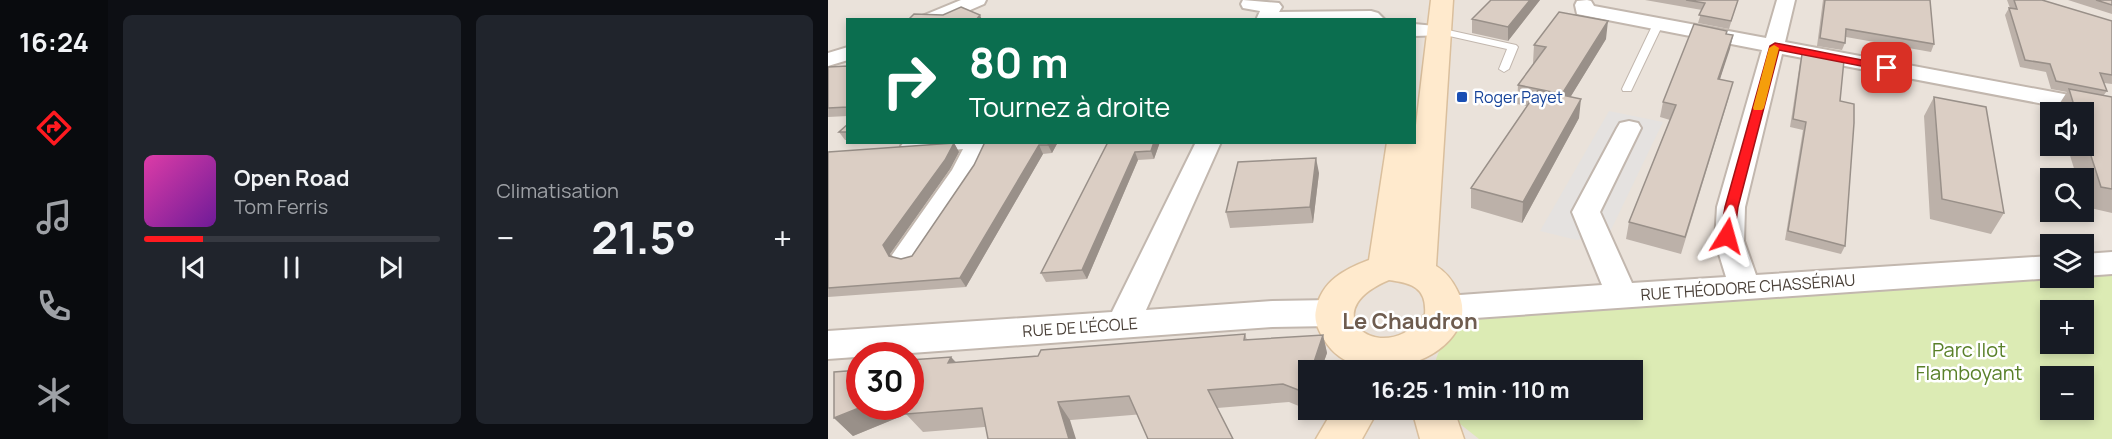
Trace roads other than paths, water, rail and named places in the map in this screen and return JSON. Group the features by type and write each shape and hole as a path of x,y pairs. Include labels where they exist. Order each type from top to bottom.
{"street":[{"path":"934,18 978,0"},
{"path":"1252,0 1250,4 1272,7 1275,18 1373,18"},
{"path":"1402,270 1422,125 1424,30 1422,0"},
{"path":"1416,49 1424,30 1442,0"},
{"path":"1746,288 1731,255 1727,236 1731,207 1786,0"},
{"path":"1585,3 1584,10 2112,110"},
{"path":"828,60 846,54"},
{"path":"1622,296 1586,212 1629,128"},
{"path":"888,148 938,144"},
{"path":"907,255 964,172 979,144"},
{"path":"1123,324 1208,144"},
{"path":"1402,144 1402,270"},
{"path":"2094,264 2112,263"},
{"name":"RUE THÉODORE CHASSÉRIAU","path":"1446,308 2040,268"},
{"path":"1365,360 1336,331 1332,313 1345,286 1365,273 1402,270 1440,288 1446,308 1440,326 1418,359"},
{"name":"RUE DE L'ÉCOLE","path":"828,345 1272,314 1332,313"},
{"path":"1338,439 1350,420"},
{"path":"1436,420 1442,439"}],"lane":[{"path":"1627,89 1658,24"},
{"path":"1424,30 1513,47 1504,69"}],"place":[{"name":"Roger Payet","path":"1462,97"}],"district":[{"name":"Le Chaudron","path":"1410,321"}],"park label":[{"name":"Parc Ilot Flamboyant","path":"1969,362"}]}
